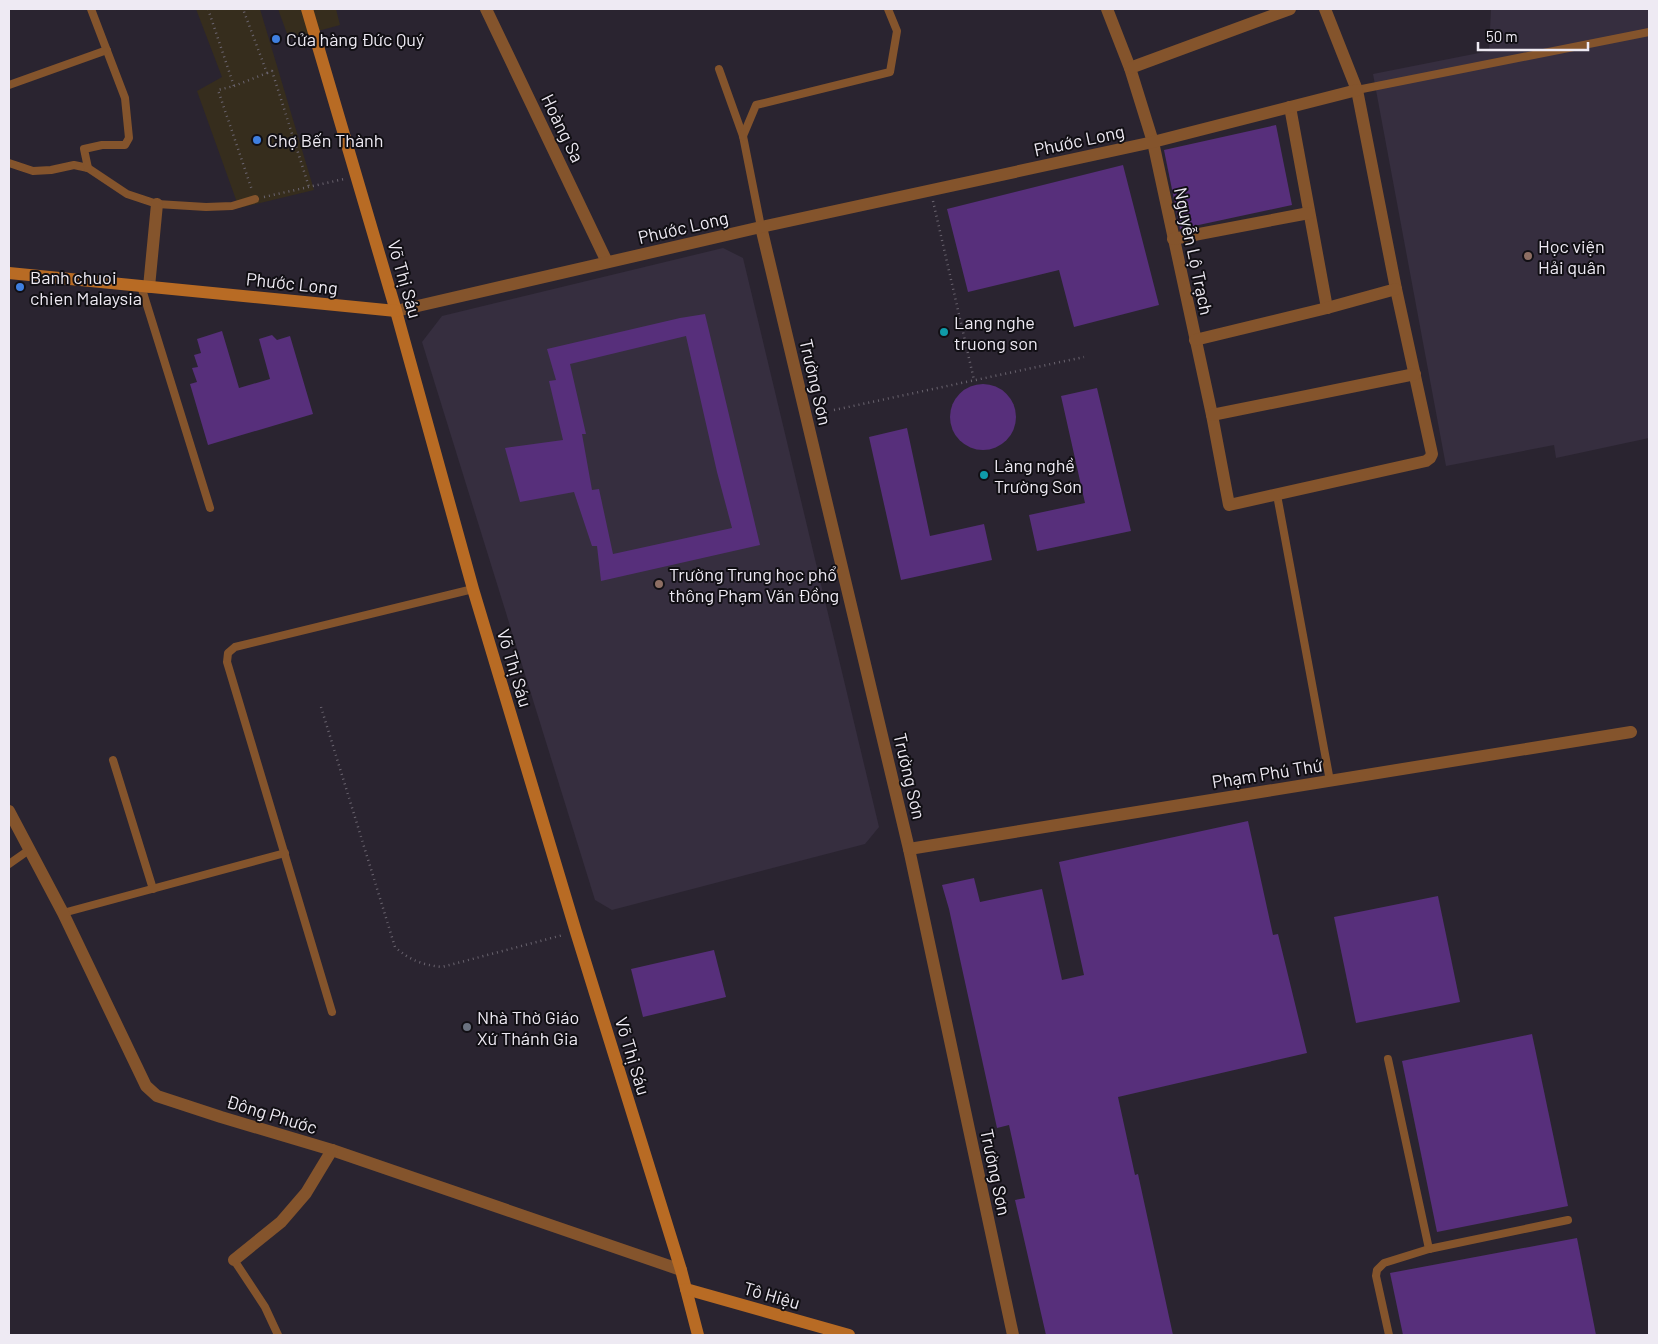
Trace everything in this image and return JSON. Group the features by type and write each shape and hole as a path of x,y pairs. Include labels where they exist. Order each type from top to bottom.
{"main road":[{"name":"Võ Thị Sáu","path":"307,9 396,311 473,589 576,932 681,1270 698,1335"},
{"name":"Phước Long","path":"9,273 396,311"},
{"name":"Tô Hiệu","path":"686,1289 849,1335"}],"street":[{"name":"Hoàng Sa","path":"486,9 607,262"},
{"name":"Nguyễn Lộ Trạch","path":"1107,9 1130,68 1153,142 1230,505 1277,495"},
{"path":"1130,68 1290,9"},
{"path":"1277,495 1426,461 1432,454 1396,289 1357,90 1326,9"},
{"name":"Phước Long","path":"396,311 761,227 1153,142 1357,90"},
{"path":"1290,107 1327,308"},
{"path":"145,286 157,204"},
{"path":"1173,239 1309,213"},
{"name":"Trường Sơn","path":"761,227 909,849 1013,1335"},
{"path":"1194,340 1327,308 1396,289"},
{"path":"1212,415 1415,374"},
{"name":"Phạm Phú Thứ","path":"909,849 1631,732"},
{"name":"Đông Phước","path":"9,811 63,913 146,1086 157,1096 332,1150 681,1270"},
{"path":"234,1260 281,1222 306,1193 332,1150"}],"lane":[{"path":"88,168 84,149 125,144 129,138 125,98 91,9"},
{"path":"743,136 756,105 890,72 897,31 888,9"},
{"path":"1357,90 1649,32"},
{"path":"9,85 107,50"},
{"path":"719,68 743,136 761,227"},
{"path":"9,163 33,171 51,170 74,165 88,168 127,194 157,204 206,207 232,206 255,199"},
{"path":"145,286 210,508"},
{"path":"1277,495 1330,781"},
{"path":"332,1012 227,662 228,653 235,647 473,589"},
{"path":"113,760 153,889"},
{"path":"9,864 29,850"},
{"path":"63,913 284,854"},
{"path":"1388,1059 1430,1249"},
{"path":"1390,1335 1376,1276 1377,1270 1384,1263 1430,1249 1568,1220"},
{"path":"234,1260 265,1307 278,1335"}],"path":[{"path":"208,9 234,86"},
{"path":"244,9 267,73"},
{"path":"309,187 272,71 234,86 218,90 255,199 309,187 356,176"},
{"path":"930,190 974,380"},
{"path":"834,410 1084,357"},
{"path":"321,707 395,947 404,955 416,962 442,967 576,932"}],"shaded area":[{"name":"Chợ Bến Thành","path":"196,9 260,9 314,190 239,208 197,91 222,77"},
{"path":"278,9 336,9 340,25 289,39"},
{"name":"Học viện Hải quân","path":"1491,9 1649,9 1649,438 1556,458 1554,445 1446,466 1373,74 1489,51"},
{"name":"Trường Trung học phổ thông Phạm Văn Đồng","path":"723,248 743,258 879,827 865,844 612,910 595,900 422,342 442,316"}],"building":[{"path":"1276,125 1292,205 1180,229 1164,150"},
{"path":"1123,165 1159,305 1074,327 1059,270 968,292 947,209"},
{"path":"705,314 760,545 601,581 597,546 592,546 574,492 520,502 505,448 563,440 549,381 556,380 547,349 680,318","holes":["686,336 717,472 732,528 613,554 599,489 592,490 582,434 586,434 570,364"]},
{"path":"222,331 239,388 270,379 259,339 272,335 277,340 290,336 313,414 208,445 190,384 197,382 192,368 198,367 194,355 201,353 197,339"},
{"path":"983,384 996,387 1006,394 1013,404 1016,417 1013,430 1006,440 996,447 983,450 970,447 960,440 953,430 950,417 953,404 960,394 970,387"},
{"path":"1097,388 1131,531 1037,551 1029,515 1085,503 1061,396"},
{"path":"907,428 930,536 984,524 992,560 901,580 869,437"},
{"path":"1248,821 1273,935 1278,934 1307,1053 1118,1097 1135,1175 1138,1174 1173,1335 1046,1335 1015,1200 1025,1198 1009,1125 997,1128 949,909 942,885 974,878 980,902 1042,889 1062,980 1084,975 1059,862"},
{"path":"1438,896 1460,1002 1356,1023 1334,917"},
{"path":"714,950 726,997 643,1017 631,969"},
{"path":"1532,1034 1568,1206 1437,1232 1402,1061"},
{"path":"1577,1238 1596,1335 1403,1335 1390,1273"}],"place":[{"name":"Cửa hàng Đức Quý","path":"276,39"},
{"name":"Chợ Bến Thành","path":"257,140"},
{"name":"Học viện Hải quân","path":"1528,256"},
{"name":"Banh chuoi chien Malaysia","path":"20,287"},
{"name":"Lang nghe truong son","path":"944,332"},
{"name":"Làng nghề Trường Sơn","path":"984,475"},
{"name":"Trường Trung học phổ thông Phạm Văn Đồng","path":"659,584"},
{"name":"Nhà Thờ Giáo Xứ Thánh Gia","path":"467,1027"}]}
